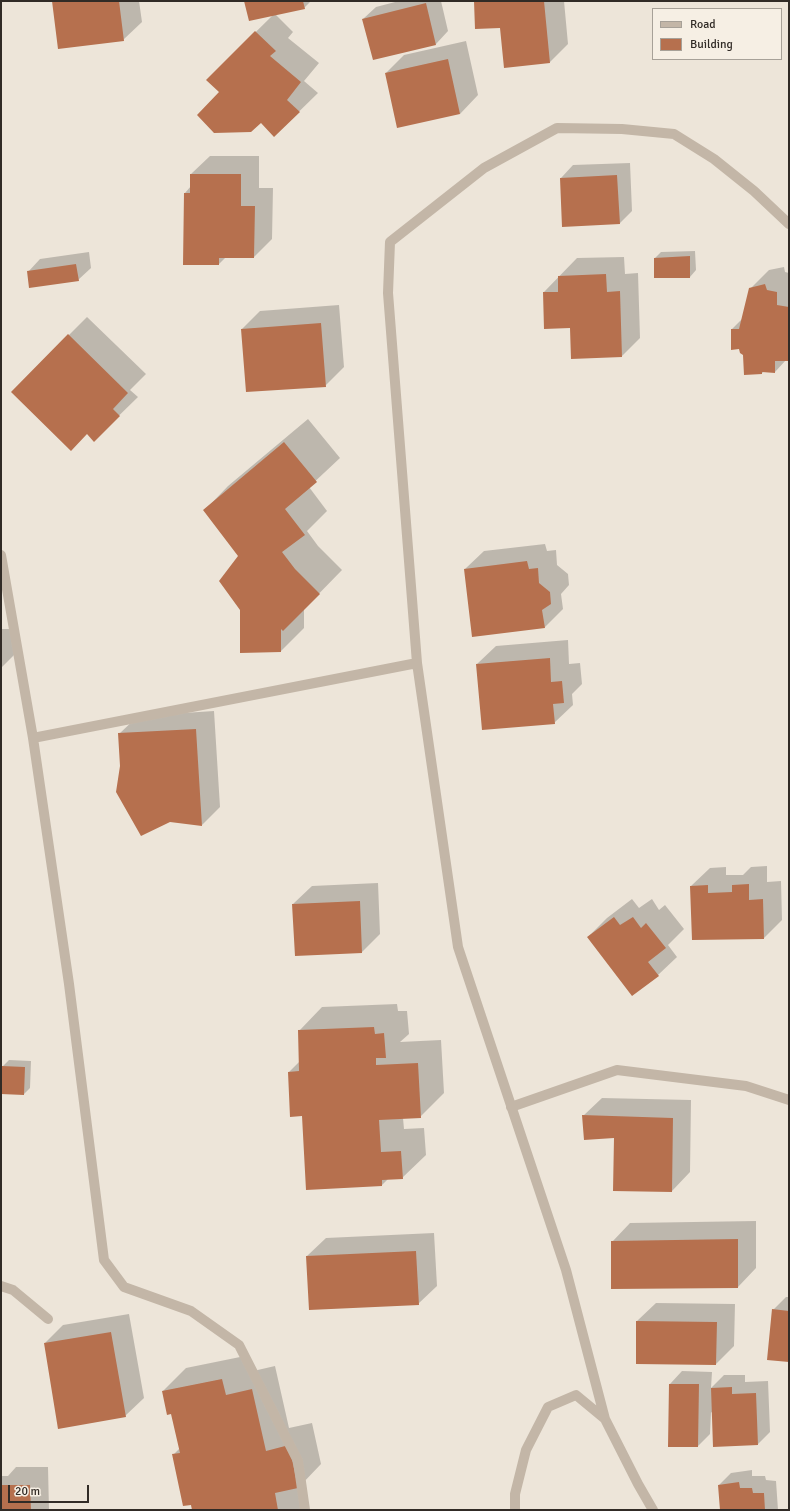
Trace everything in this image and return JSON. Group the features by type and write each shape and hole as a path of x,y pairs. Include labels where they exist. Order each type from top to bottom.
{"street":[{"path":"653,1510 605,1419 566,1270 458,947 418,663 388,293 390,242 484,168 557,128 622,129 674,134 714,159 754,191 789,224"},
{"path":"1,554 33,738 69,984 104,1260 124,1287 191,1311 239,1345 298,1461 305,1510"},
{"path":"33,738 418,663"},
{"path":"511,1107 617,1070 746,1086 789,1100"},
{"path":"1,1286 13,1290 48,1319"},
{"path":"515,1510 515,1494 526,1450 548,1407 576,1395 605,1419"}],"building":[{"path":"52,1 119,1 124,41 58,49"},
{"path":"244,1 303,1 305,9 249,21"},
{"path":"474,1 544,1 550,63 504,68 500,28 475,29"},
{"path":"426,3 436,45 373,60 362,19"},
{"path":"255,31 276,51 270,56 301,82 287,100 300,112 274,137 261,123 251,132 214,133 197,115 219,92 206,80"},
{"path":"448,59 460,114 397,128 385,73"},
{"path":"190,174 241,174 241,206 255,206 254,258 219,258 219,265 183,265 184,193 190,193"},
{"path":"617,175 620,224 562,227 560,178"},
{"path":"690,256 690,278 654,278 654,258"},
{"path":"76,264 79,281 29,288 27,271"},
{"path":"606,274 607,292 620,291 622,357 571,359 570,328 544,329 543,292 558,292 558,276"},
{"path":"765,284 767,290 777,292 777,305 789,307 789,361 775,361 775,373 762,372 762,374 744,375 743,355 740,353 739,349 731,350 731,329 739,329 749,288"},
{"path":"321,323 326,387 246,392 241,329"},
{"path":"68,334 128,393 113,409 120,416 94,442 87,434 71,451 11,392"},
{"path":"284,442 317,482 285,509 305,535 282,552 295,569 320,594 283,631 281,629 281,652 240,653 240,610 219,581 238,556 203,510"},
{"path":"527,561 529,569 538,568 539,583 550,592 551,604 542,610 545,628 472,637 464,569"},
{"path":"550,658 551,682 562,681 564,703 553,704 555,724 482,730 476,664"},
{"path":"196,729 202,826 170,822 141,836 116,792 120,766 118,733"},
{"path":"749,884 749,900 763,899 764,939 692,940 690,886 708,885 708,893 732,892 732,885"},
{"path":"360,901 362,953 295,956 292,904"},
{"path":"614,917 620,925 633,917 641,928 646,923 666,948 648,962 659,976 632,996 587,937"},
{"path":"374,1027 375,1034 384,1033 386,1058 376,1058 376,1065 418,1063 421,1118 379,1120 381,1152 401,1151 403,1179 382,1180 382,1186 306,1190 302,1116 290,1117 288,1072 299,1071 298,1030"},
{"path":"2,1066 25,1067 24,1095 1,1094"},
{"path":"582,1115 673,1118 672,1192 613,1191 614,1138 584,1140"},
{"path":"738,1239 738,1288 611,1289 611,1241"},
{"path":"416,1251 419,1305 309,1310 306,1256"},
{"path":"772,1309 789,1311 789,1362 767,1360"},
{"path":"636,1321 717,1322 716,1365 636,1364"},
{"path":"111,1332 126,1417 58,1429 44,1343"},
{"path":"222,1379 226,1395 252,1389 266,1451 289,1445 298,1488 275,1493 278,1510 192,1510 191,1505 183,1506 172,1454 180,1453 171,1414 167,1415 162,1391"},
{"path":"669,1384 699,1384 698,1447 668,1447"},
{"path":"732,1387 732,1394 756,1393 758,1445 713,1447 711,1388"},
{"path":"739,1482 740,1488 752,1488 753,1493 764,1493 765,1510 720,1510 718,1485"},
{"path":"1,1485 30,1485 31,1510 1,1510"}]}
